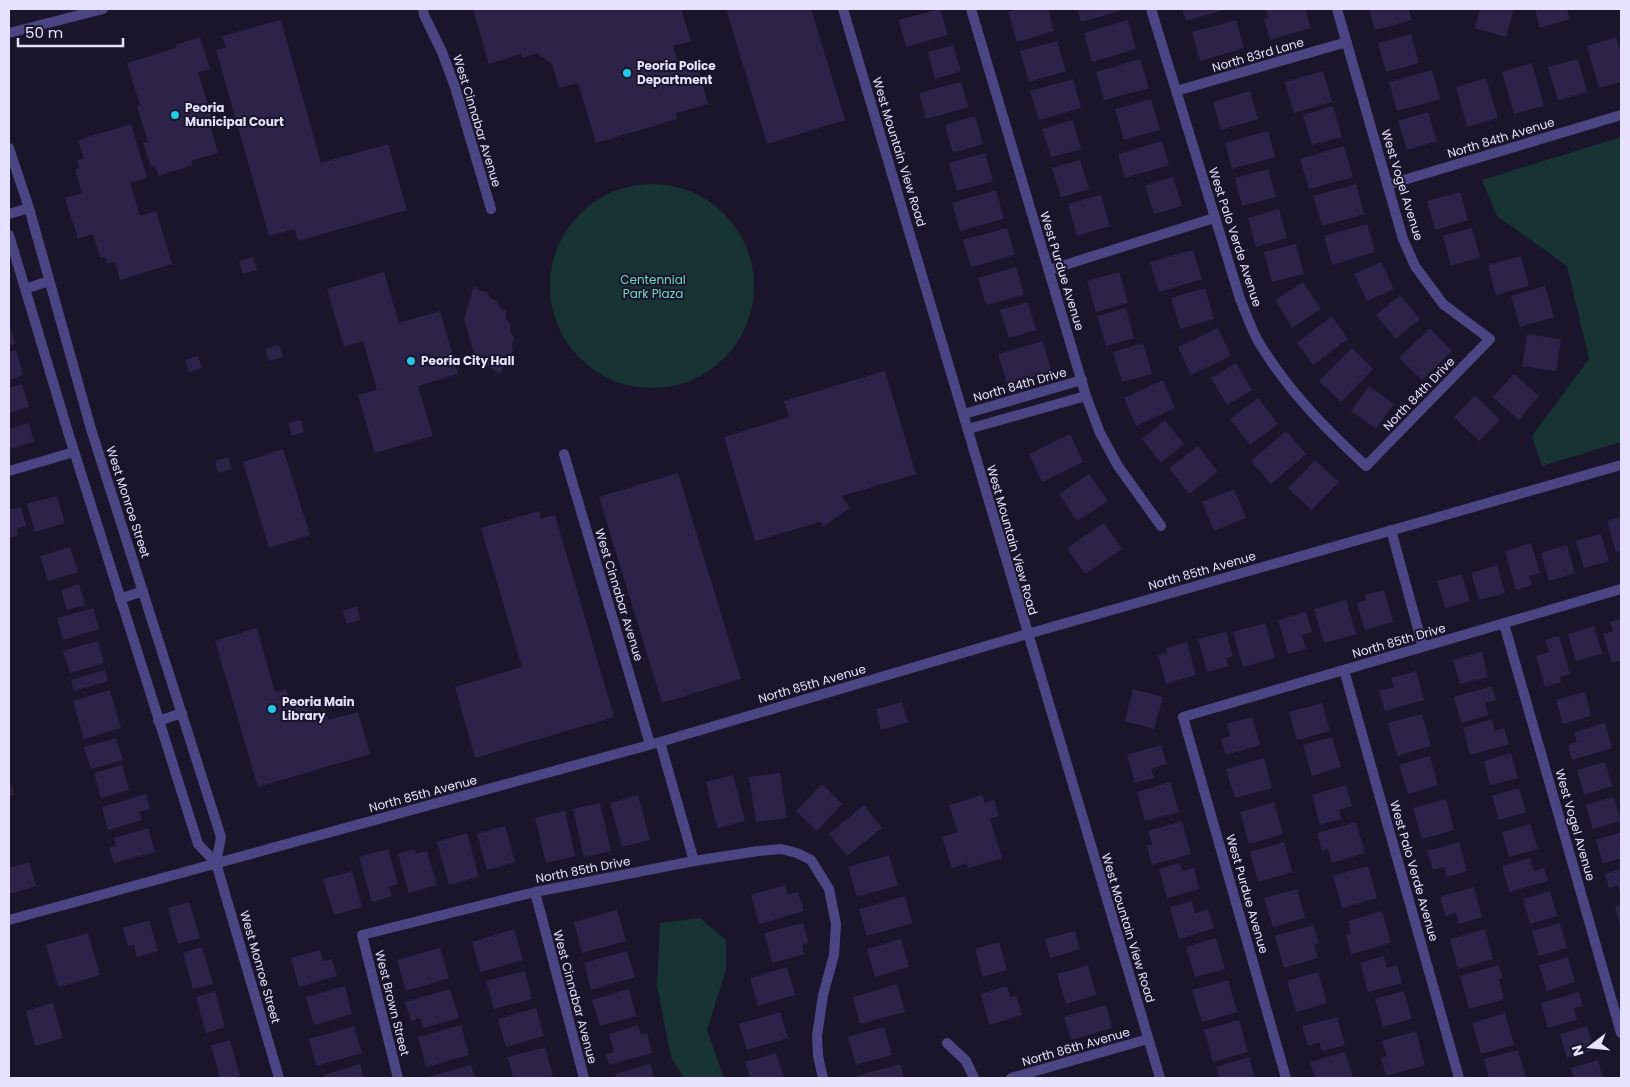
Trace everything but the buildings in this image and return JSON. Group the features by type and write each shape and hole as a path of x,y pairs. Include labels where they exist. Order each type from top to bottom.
{"street":[{"path":"9,33 103,9"},
{"name":"West Mountain View Road","path":"843,9 964,414 1026,634 1160,1078"},
{"name":"West Purdue Avenue","path":"971,9 1086,396 1100,432 1118,466 1161,526"},
{"name":"West Palo Verde Avenue","path":"1151,9 1240,299 1258,340 1293,393 1327,430 1366,466"},
{"name":"West Vogel Avenue","path":"1337,9 1403,239 1416,266 1443,304 1490,339"},
{"name":"West Cinnabar Avenue","path":"421,11 442,52 455,87 491,209"},
{"name":"North 83rd Lane","path":"1176,91 1347,42"},
{"name":"North 84th Avenue","path":"1387,185 1621,115"},
{"name":"West Monroe Street","path":"9,148 91,429 221,837 216,863 278,1078"},
{"path":"9,214 28,208"},
{"path":"1049,270 1214,218"},
{"name":"West Monroe Street","path":"9,234 74,452 198,844 216,863"},
{"path":"25,289 49,282"},
{"name":"North 84th Drive","path":"1366,466 1490,339"},
{"name":"North 84th Drive","path":"964,414 1082,380"},
{"path":"968,428 1086,396"},
{"path":"9,471 74,452"},
{"name":"West Cinnabar Avenue","path":"564,454 694,861"},
{"name":"North 85th Avenue","path":"9,920 655,743 1026,634 1621,465"},
{"path":"1391,530 1423,647"},
{"name":"North 85th Drive","path":"1183,717 1621,589"},
{"path":"120,599 143,591"},
{"name":"West Vogel Avenue","path":"1504,624 1621,1034"},
{"name":"West Palo Verde Avenue","path":"1344,670 1459,1078"},
{"path":"158,721 182,713"},
{"name":"West Purdue Avenue","path":"1183,717 1286,1078"},
{"name":"North 85th Drive","path":"362,935 535,892 694,861 781,849 797,853 811,860 829,889 836,924 834,955 823,996 817,1036 818,1056 823,1078"},
{"name":"West Cinnabar Avenue","path":"535,892 584,1078"},
{"name":"West Brown Street","path":"362,935 398,1078"},
{"name":"North 86th Avenue","path":"1011,1078 1148,1039"},
{"path":"947,1043 966,1061 974,1078"}],"green space":[{"path":"1621,137 1621,442 1542,466 1532,436 1589,359 1567,266 1497,216 1482,180"},
{"name":"Centennial Park Plaza","path":"652,184 682,188 700,196 717,207 731,221 742,238 750,256 754,286 750,316 742,334 731,351 717,365 700,376 682,384 652,388 622,384 604,376 587,365 573,351 562,334 554,316 550,286 554,256 562,238 573,221 587,207 604,196 622,188"},
{"path":"700,918 726,940 726,970 707,1030 724,1078 684,1078 671,1057 657,986 660,923"}],"place":[{"name":"Peoria Police Department","path":"627,73"},
{"name":"Peoria Municipal Court","path":"175,115"},
{"name":"Peoria City Hall","path":"411,361"},
{"name":"Peoria Main Library","path":"272,709"}]}
